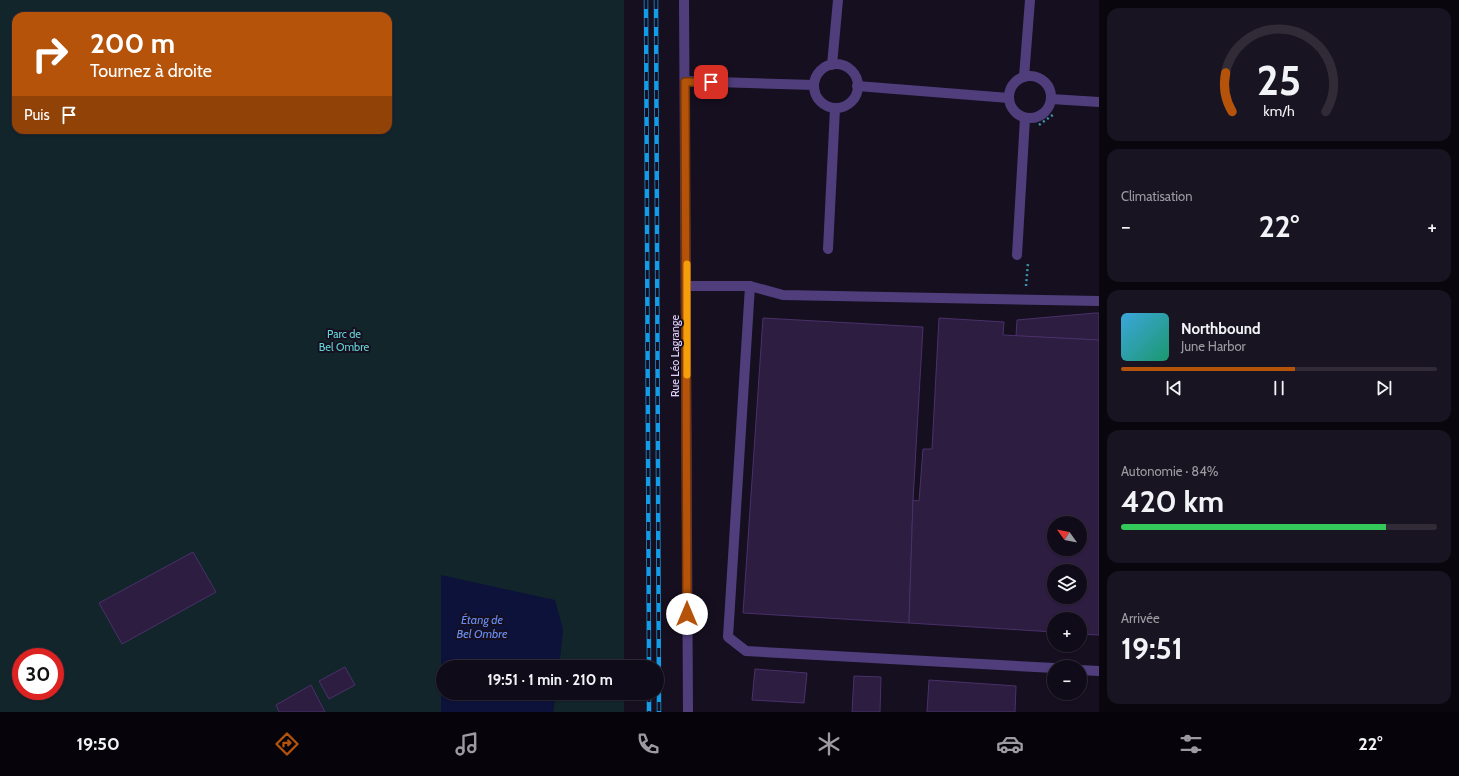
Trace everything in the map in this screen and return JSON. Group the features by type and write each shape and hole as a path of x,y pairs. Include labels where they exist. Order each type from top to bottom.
{"street":[{"name":"Rue Léo Lagrange","path":"684,0 687,286 688,712"},
{"path":"832,65 838,0"},
{"path":"1024,77 1030,0"},
{"path":"832,65 840,65 852,72 857,86 856,93 848,104 835,108 822,104 817,98 814,85 819,72 832,65"},
{"path":"1030,76 1043,81 1050,92 1051,99 1049,106 1039,116 1033,119 1025,118 1013,111 1008,98 1013,85 1024,77 1030,76"},
{"path":"685,82 814,85"},
{"path":"857,86 1008,98"},
{"path":"1051,99 1099,102"},
{"path":"828,249 835,108"},
{"path":"1017,256 1025,118"},
{"path":"687,286 750,286 783,295 1099,301"},
{"path":"750,286 728,637 746,651 1047,668"},
{"path":"1087,670 1099,671"}],"green space":[{"name":"Parc de Bel Ombre","path":"0,0 624,0 624,660 560,660 563,629 441,575 441,660 436,660 436,700 441,700 441,712 0,712"},
{"path":"555,700 624,700 624,712 553,712"}],"water":[{"name":"Étang de Bel Ombre","path":"441,575 555,600 563,629 560,660 441,660"},
{"name":"Étang de Bel Ombre","path":"441,700 555,700 553,712 441,712"}],"building":[{"path":"1099,313 1099,340 1016,336 1017,320"},
{"path":"763,318 923,327 913,500 909,623 743,613"},
{"path":"939,318 1004,322 1003,335 1099,340 1099,635 1087,634 1087,612 1047,612 1047,632 909,623 913,500 919,501 923,449 932,449"},
{"path":"193,552 216,592 122,644 99,603"},
{"path":"345,667 355,685 329,699 319,681"},
{"path":"755,669 807,673 804,703 752,700"},
{"path":"854,676 881,677 880,712 852,712"},
{"path":"929,680 1016,686 1015,712 927,712"},
{"path":"311,685 325,712 279,712 276,705"}],"railway":[{"path":"646,0 649,660"},
{"path":"656,0 659,712"},
{"path":"649,700 649,712"}],"slow traffic":[{"path":"687,264 687,375"}],"route":[{"path":"687,614 687,286 685,82 711,82"}]}
